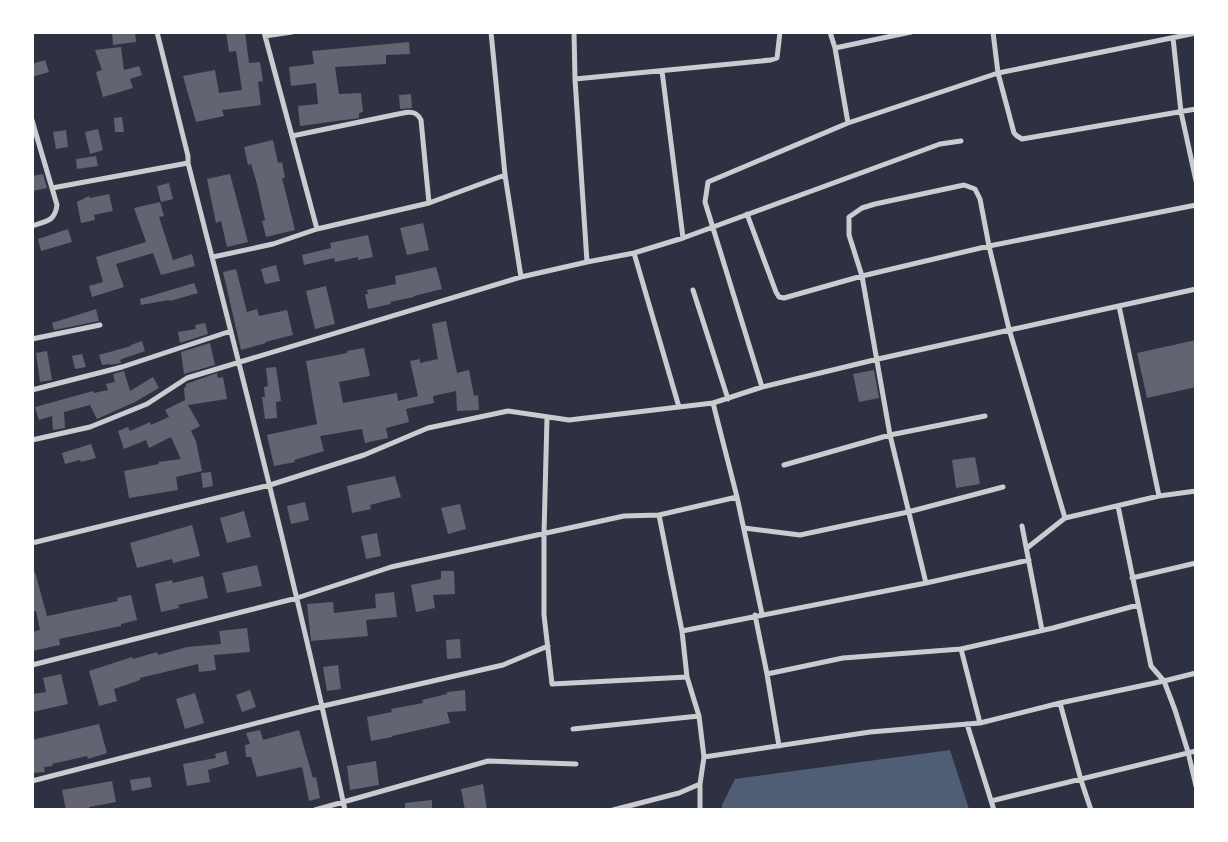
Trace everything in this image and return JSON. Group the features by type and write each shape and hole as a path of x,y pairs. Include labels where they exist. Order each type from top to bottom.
{"street":[{"path":"157,32 188,156 188,163 270,484 323,706 345,810"},
{"path":"292,32 264,34 317,229"},
{"path":"491,32 505,175 521,277"},
{"path":"574,32 575,79 587,262"},
{"path":"575,79 770,60 777,58 780,32"},
{"path":"830,32 835,48 848,123"},
{"path":"835,48 911,32"},
{"path":"993,32 998,73 1014,133 1022,139 1196,109"},
{"path":"762,387 705,202 708,182 848,123 998,73 1196,34"},
{"path":"1173,38 1181,112 1196,181"},
{"path":"662,71 683,238"},
{"path":"292,136 414,112 420,120 429,203"},
{"path":"32,120 34,134 57,205 56,214 49,220 32,226"},
{"path":"32,440 90,427 147,404 187,378 239,361 521,277 634,253 683,238 940,144 961,141"},
{"path":"52,188 188,163"},
{"path":"213,258 273,244 317,229 429,203 505,175"},
{"path":"926,583 890,436 862,276 849,235 849,217 862,208 964,185 975,189 980,198 989,246 1009,329 1065,518"},
{"path":"747,214 779,297 784,298 862,276 989,246 1196,205"},
{"path":"634,253 679,408"},
{"path":"693,290 728,399"},
{"path":"32,543 270,484 364,454 428,428 508,411 569,420 713,403 762,387 878,359 1009,329 1196,290"},
{"path":"1119,306 1159,496"},
{"path":"32,339 100,325"},
{"path":"32,390 122,366 231,331"},
{"path":"713,403 737,497 762,614"},
{"path":"784,465 890,436 985,416"},
{"path":"547,418 544,614 552,684 688,677"},
{"path":"744,528 800,535 908,512 1003,488"},
{"path":"1027,548 1065,518 1159,496 1196,492"},
{"path":"32,665 297,598 391,567 624,516 659,515 737,497"},
{"path":"1118,506 1151,666 1164,681 1188,752 1196,786"},
{"path":"659,515 682,630 688,677 699,716 704,756 700,784 700,810"},
{"path":"1022,526 1042,630"},
{"path":"682,630 926,583 1029,560"},
{"path":"1132,578 1196,563"},
{"path":"768,674 843,658 961,649 1042,630 1138,604"},
{"path":"755,615 768,674 779,746"},
{"path":"32,781 323,706 503,666 548,646"},
{"path":"961,649 980,723"},
{"path":"704,756 870,732 980,723 1196,673"},
{"path":"1060,703 1091,810"},
{"path":"573,729 699,716"},
{"path":"968,724 994,810"},
{"path":"992,801 1196,750"},
{"path":"315,810 488,761 576,764"},
{"path":"613,810 679,793 700,784"}],"water":[{"path":"950,750 969,809 722,809 722,805 735,779"}],"building":[{"path":"112,32 135,32 136,42 113,45"},
{"path":"226,32 245,32 249,63 260,62 263,81 258,82 261,105 222,110 224,116 196,122 183,76 215,70 219,93 242,90 236,51 229,52"},
{"path":"409,42 410,54 386,55 386,64 335,67 339,94 361,93 363,112 359,113 359,118 300,126 298,106 318,104 316,83 291,86 289,67 314,64 312,51"},
{"path":"121,47 124,70 139,66 142,75 130,79 133,88 103,97 96,72 102,70 95,50"},
{"path":"45,60 49,72 32,77 32,64"},
{"path":"411,94 412,108 400,109 399,95"},
{"path":"122,117 124,132 115,132 114,118"},
{"path":"98,129 103,150 90,154 85,132"},
{"path":"66,130 68,147 56,149 53,132"},
{"path":"273,140 278,163 282,162 285,178 282,178 295,230 266,237 262,221 265,220 257,184 251,164 248,165 244,147"},
{"path":"96,156 98,166 77,169 76,159"},
{"path":"43,174 47,188 32,191 32,176"},
{"path":"230,174 248,242 227,247 221,221 216,223 207,179"},
{"path":"169,183 173,199 161,202 157,186"},
{"path":"109,194 113,211 94,215 95,220 81,223 77,202 89,196 90,198"},
{"path":"160,202 164,216 159,217 173,260 192,254 195,266 161,275 153,253 116,264 124,287 92,297 89,286 103,282 96,257 146,242 134,208"},
{"path":"423,223 429,250 407,255 400,228"},
{"path":"68,229 72,242 41,251 38,239"},
{"path":"368,235 373,257 358,260 358,257 335,262 334,258 304,265 302,255 331,248 330,243"},
{"path":"276,265 280,281 265,284 261,269"},
{"path":"436,267 442,289 368,309 365,294 368,294 367,290 396,284 395,276"},
{"path":"236,269 247,312 257,309 259,316 287,310 293,335 241,350 223,272"},
{"path":"194,283 198,293 170,301 141,305 140,299"},
{"path":"326,286 335,324 315,329 306,291"},
{"path":"96,309 99,321 54,330 52,323"},
{"path":"446,321 457,373 469,370 474,396 478,395 479,410 457,411 456,391 433,396 434,403 406,409 409,422 386,428 388,438 365,443 362,429 320,436 324,451 294,460 295,462 274,466 267,435 317,424 306,361 364,348 370,376 339,382 343,403 397,393 398,401 418,396 410,361 420,359 420,363 438,359 432,324"},
{"path":"205,323 208,334 180,343 178,332 196,329 195,325"},
{"path":"1196,340 1196,387 1147,398 1137,353"},
{"path":"142,341 145,351 120,360 121,363 102,365 99,355"},
{"path":"210,343 215,365 184,374 181,352"},
{"path":"47,351 52,380 40,382 36,353"},
{"path":"82,354 86,367 75,369 72,356"},
{"path":"276,367 281,401 276,402 277,418 265,419 262,397 265,397 264,387 268,386 266,368"},
{"path":"874,370 879,398 859,402 853,374"},
{"path":"124,371 130,391 153,377 159,388 135,402 97,419 90,405 64,412 65,428 53,430 52,416 39,420 35,407 93,391 94,393 108,390 106,384 115,382 113,374"},
{"path":"217,373 218,378 223,377 227,399 188,405 200,426 191,431 196,441 202,471 176,477 178,490 129,498 124,471 159,464 158,462 181,459 171,437 149,448 146,440 124,449 118,431 128,427 130,431 150,422 151,425 169,417 165,410 185,400 184,388 186,384"},
{"path":"91,444 96,458 65,464 62,453"},
{"path":"975,457 980,484 956,488 952,460"},
{"path":"211,472 213,486 203,488 201,473"},
{"path":"395,476 401,497 370,505 371,509 352,513 347,486"},
{"path":"305,502 309,520 291,524 287,506"},
{"path":"460,504 466,529 448,534 441,508"},
{"path":"244,511 251,537 227,543 220,518"},
{"path":"192,525 200,556 173,563 172,559 137,568 130,543"},
{"path":"377,533 381,556 366,559 361,536"},
{"path":"257,565 262,586 227,593 222,573"},
{"path":"441,571 454,571 455,594 433,595 435,608 416,612 411,585 441,579"},
{"path":"32,572 35,572 47,616 118,601 117,598 131,595 137,620 121,624 121,626 59,639 60,645 32,651 32,632 40,630 36,611 32,612"},
{"path":"203,576 208,598 178,605 179,608 161,612 155,584 172,580 173,583"},
{"path":"394,592 397,617 366,620 368,636 311,641 307,604 333,602 334,613 376,608 375,594"},
{"path":"247,628 250,652 214,655 216,670 199,672 198,664 140,678 140,680 114,689 117,701 99,706 89,671 132,657 133,659 157,652 158,655 187,647 221,644 219,631"},
{"path":"460,639 461,658 447,659 446,640"},
{"path":"338,665 341,689 327,691 323,667"},
{"path":"61,674 68,704 32,712 32,694 46,692 43,678"},
{"path":"250,690 256,707 242,712 236,695"},
{"path":"465,690 466,711 447,712 450,723 371,741 367,717 392,712 391,709 423,703 422,700 447,694 447,692"},
{"path":"195,693 204,723 185,729 176,699"},
{"path":"99,724 107,753 88,759 87,756 52,764 53,766 44,767 45,772 32,773 32,740"},
{"path":"260,730 263,740 299,730 313,778 316,777 320,798 309,801 302,767 257,777 251,757 246,757 245,745 250,744 246,733"},
{"path":"226,751 229,764 208,770 210,782 187,786 183,764 216,758 215,754"},
{"path":"376,761 379,785 350,790 347,766"},
{"path":"150,777 152,787 132,791 130,780"},
{"path":"112,781 116,802 89,807 89,810 66,810 62,790"},
{"path":"483,784 487,810 465,810 461,789"},
{"path":"432,800 432,810 405,810 405,803"}]}
